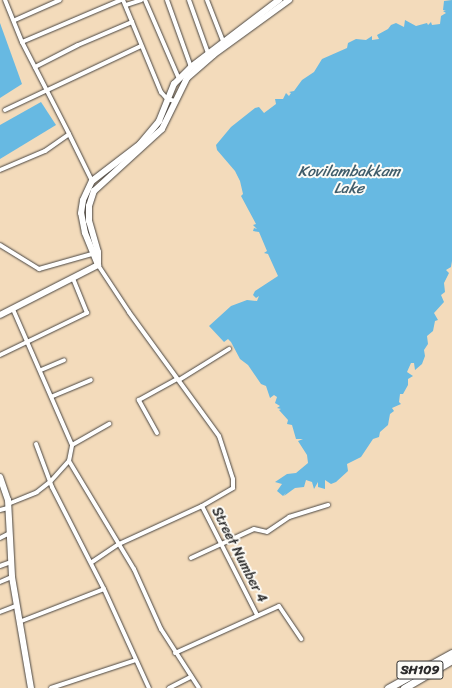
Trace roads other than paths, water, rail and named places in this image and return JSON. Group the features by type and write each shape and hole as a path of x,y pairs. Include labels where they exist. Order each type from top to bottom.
{"main road":[{"name":"SH109","path":"388,688 452,652"},
{"name":"SH109","path":"404,688 452,660"}],"street":[{"path":"4,0 15,20 22,42 92,181"},
{"path":"15,20 60,0"},
{"path":"22,42 122,0 126,5 161,92 167,99 174,101"},
{"path":"126,5 141,0"},
{"path":"145,0 179,79"},
{"path":"167,0 192,66"},
{"path":"188,0 208,53"},
{"path":"207,0 224,41"},
{"path":"92,562 119,544 202,506 233,488 233,479 219,436 178,380 92,254 81,213 83,200 92,181 140,144 159,121 167,99 179,79 192,66 278,2 289,0"},
{"path":"98,264 98,252 89,221 89,206 94,191 162,130 174,101 187,78 278,2"},
{"path":"35,68 78,45 132,22"},
{"path":"5,110 46,89 142,46"},
{"path":"0,170 45,151 68,134"},
{"path":"0,245 39,269 92,254"},
{"path":"0,316 73,279 98,264"},
{"path":"0,355 86,313 73,279"},
{"path":"0,510 37,492 50,482 69,461 72,444 53,396 13,309"},
{"path":"157,433 139,400 178,380 229,349"},
{"path":"41,370 64,360"},
{"path":"53,396 91,380"},
{"path":"72,444 109,424"},
{"path":"36,444 50,482 92,562 149,688"},
{"path":"69,461 134,569 161,629 190,677 199,688"},
{"path":"0,477 8,506 12,577 18,623 31,688"},
{"name":"Street Number 4","path":"202,506 257,615"},
{"path":"191,558 254,529 268,532 289,517 328,506"},
{"path":"0,538 10,533"},
{"path":"0,566 11,562"},
{"path":"0,582 12,577"},
{"path":"18,623 104,589"},
{"path":"0,612 16,606"},
{"path":"175,653 279,606 301,639"},
{"path":"51,688 136,660"},
{"path":"169,688 190,677"}],"water":[{"name":"Kovilambakkam Lake","path":"452,0 452,261 451,267 446,270 449,273 444,283 445,292 441,295 444,302 434,313 438,320 435,321 433,331 427,336 428,344 424,350 425,356 422,364 415,370 414,363 411,363 407,372 413,376 408,379 408,385 403,394 400,394 399,402 401,404 392,408 394,411 390,414 388,425 380,432 379,437 373,439 361,457 347,464 348,471 336,482 331,484 325,480 325,489 318,487 318,482 314,489 312,482 306,480 304,487 295,488 283,496 277,491 282,484 275,482 287,474 296,473 308,463 307,455 298,441 303,439 296,439 292,425 287,424 288,420 279,410 281,409 277,408 280,406 275,403 277,397 274,395 270,398 266,386 261,384 248,365 240,359 231,342 228,339 224,342 209,326 231,306 247,300 257,301 259,296 256,298 253,295 255,291 278,276 268,254 264,253 267,251 259,232 253,231 254,228 257,229 253,225 256,224 241,196 243,194 240,181 235,171 217,150 216,145 231,127 255,108 259,107 264,113 276,104 275,99 283,99 286,93 289,96 291,93 289,92 294,91 302,80 314,72 322,59 347,48 348,43 356,39 366,40 372,36 372,40 379,39 377,35 388,29 391,25 396,23 404,27 405,20 416,26 427,23 428,25 431,22 432,25 440,24 441,16 446,13 443,11 446,11 443,10 444,1"},
{"path":"0,23 22,84 0,98"},
{"path":"41,102 56,125 0,159 0,125"}]}
